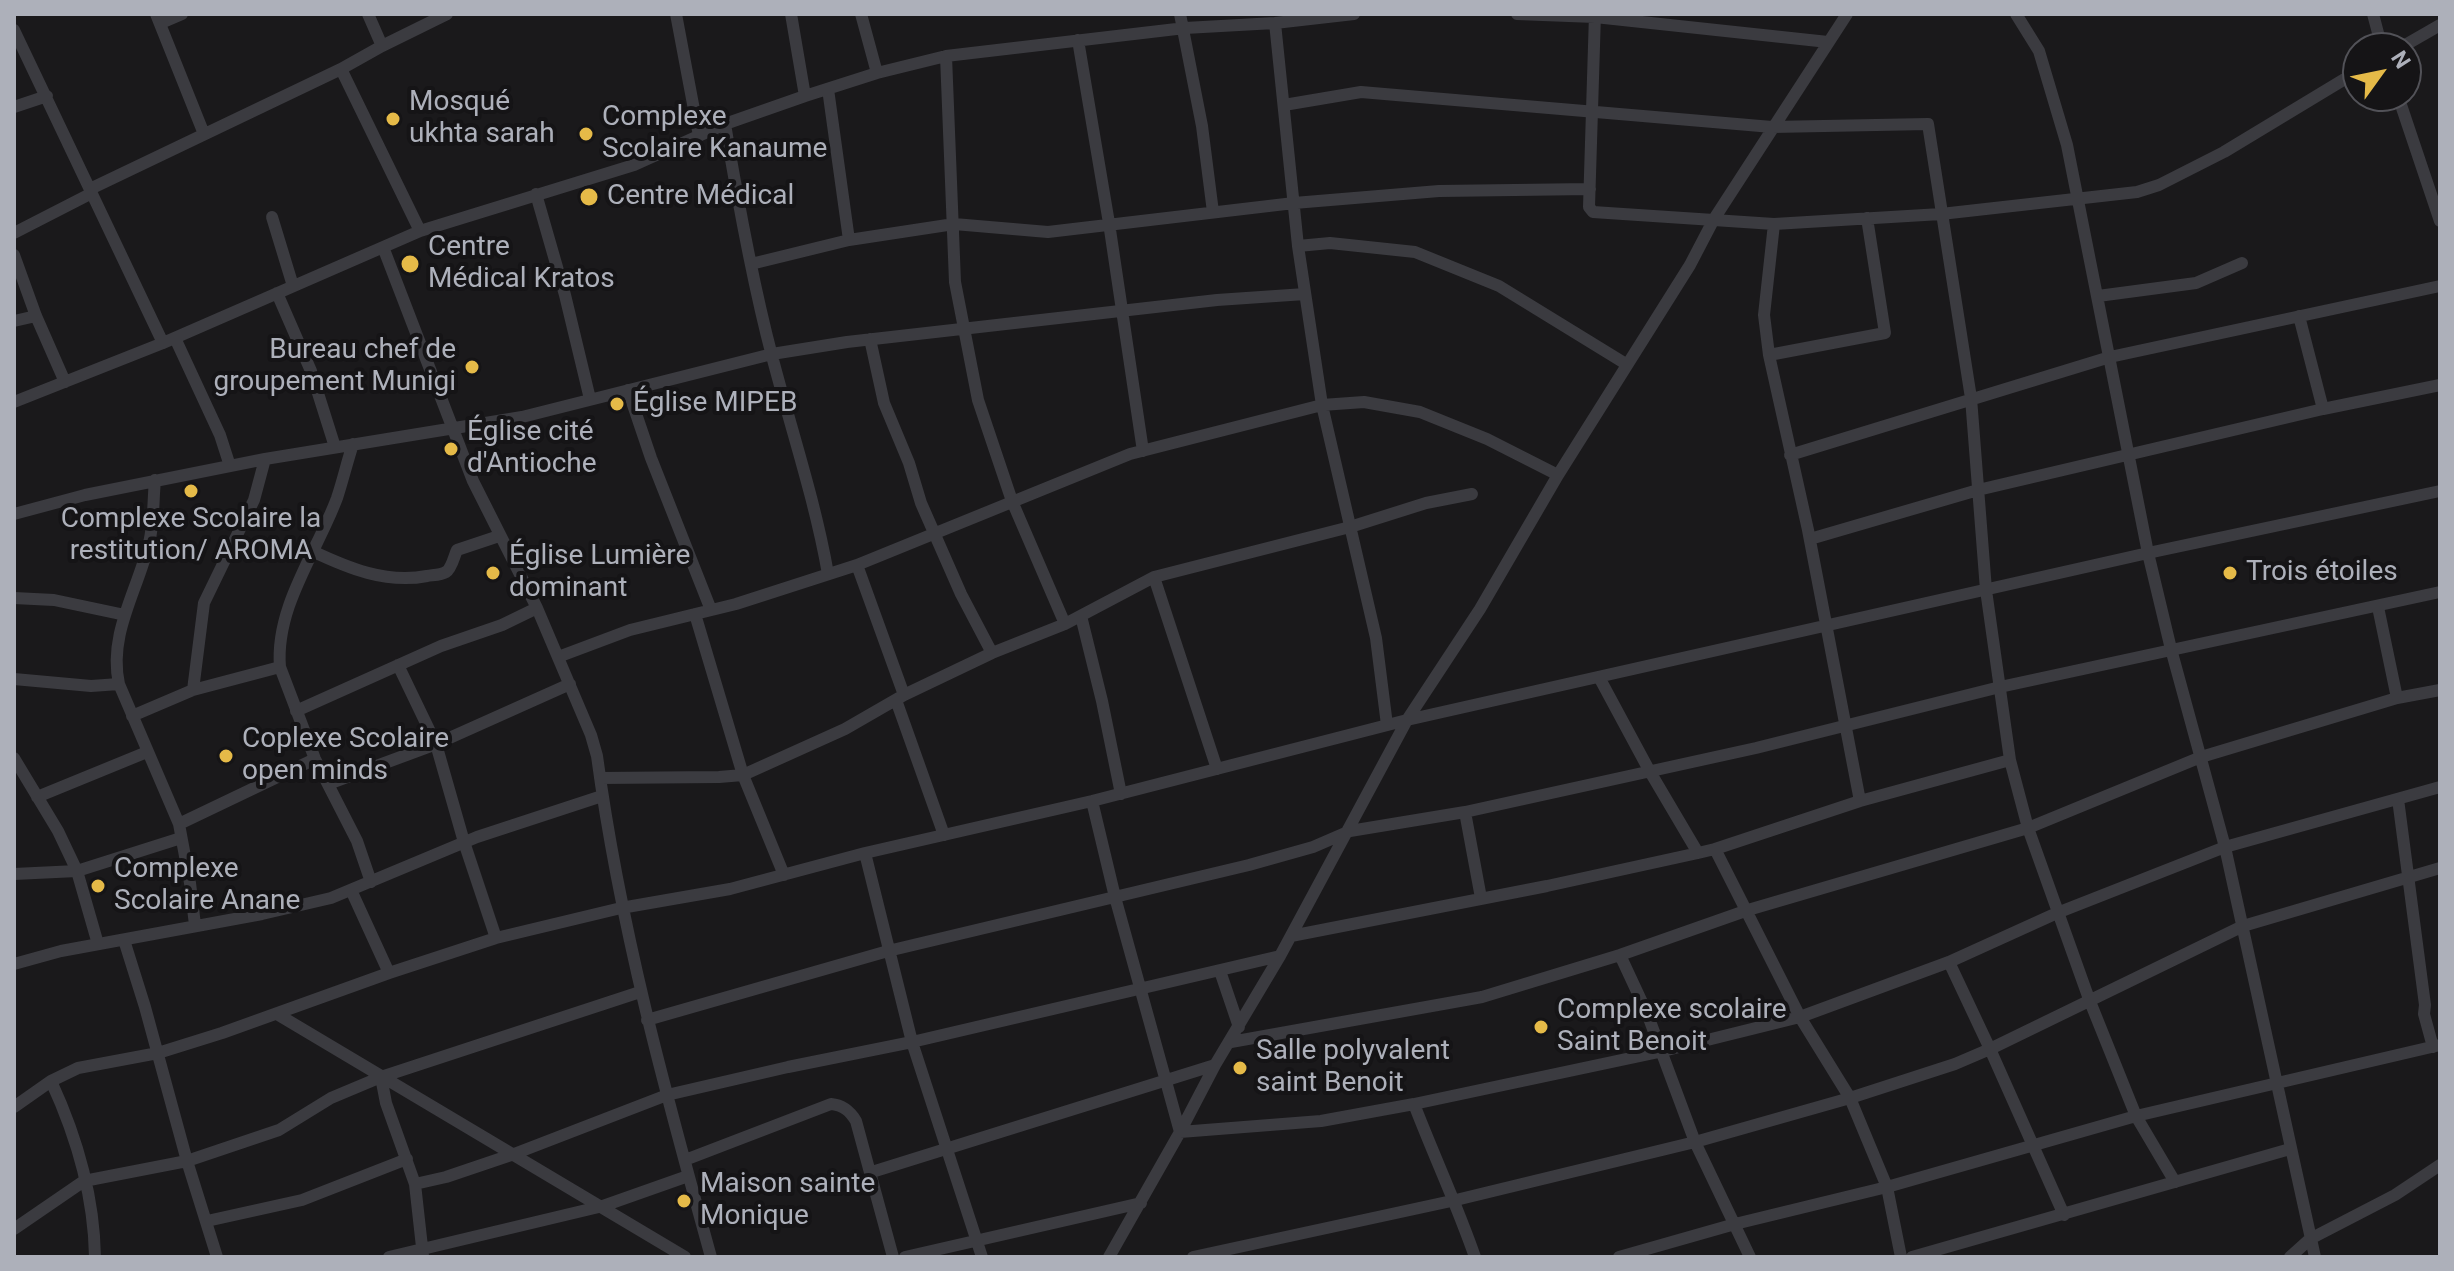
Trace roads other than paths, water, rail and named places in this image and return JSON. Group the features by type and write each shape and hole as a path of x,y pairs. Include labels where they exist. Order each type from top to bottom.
{"street":[{"path":"182,14 158,18 204,134"},
{"path":"368,14 382,46"},
{"path":"14,233 91,191 447,14"},
{"path":"676,14 699,136"},
{"path":"791,14 805,96"},
{"path":"861,14 877,73"},
{"path":"1180,14 1202,126 1213,212"},
{"path":"14,402 169,340 420,231 634,165 725,124 877,73 946,56 1185,28 1275,23 1354,14"},
{"path":"1517,14 1595,15 1828,42"},
{"path":"1711,29 1713,14"},
{"path":"1109,1257 1350,831 1407,720 1480,609 1558,475 1690,265 1714,219 1847,14"},
{"path":"2016,14 2039,51 2067,145 2148,553 2225,847 2315,1257"},
{"path":"1595,15 1589,207 1593,212 1774,224 1941,214 2137,192 2159,185 2224,152 2342,81"},
{"path":"1275,23 1298,246 1322,405 1376,638 1387,725"},
{"path":"2422,35 2440,25"},
{"path":"14,30 91,191 220,435 230,466"},
{"path":"1078,40 1143,451"},
{"path":"946,56 955,282 978,400 1012,501 1065,624"},
{"path":"341,69 420,231"},
{"path":"828,89 849,240"},
{"path":"1284,105 1361,92 1772,127 1927,123 1971,398 1986,590 2010,760 2028,828 2089,999 2136,1116 2175,1182"},
{"path":"14,107 47,96"},
{"path":"2403,112 2440,221"},
{"path":"725,124 751,264 772,354 817,514 828,574"},
{"path":"751,264 849,240 954,224 1048,232 1294,203 1439,191 1590,189"},
{"path":"536,194 590,399"},
{"path":"272,217 293,286"},
{"path":"1769,355 1885,333 1867,218"},
{"path":"1774,224 1764,315 1769,355 1810,539 1860,801"},
{"path":"1298,246 1330,243 1415,252 1499,286 1626,364"},
{"path":"383,247 473,481 537,608 591,735 621,908 640,992 711,1257"},
{"path":"14,255 65,382"},
{"path":"2098,296 2196,283 2242,263"},
{"path":"1790,455 2110,357 2440,286"},
{"path":"277,293 311,371 335,447"},
{"path":"14,514 155,480 522,417 772,354 870,339 1217,300 1305,294"},
{"path":"14,321 36,316"},
{"path":"2299,316 2323,409"},
{"path":"870,339 884,403 934,532 961,594 992,653"},
{"path":"1810,539 1978,490 2323,409 2440,385"},
{"path":"628,390 651,458 711,610"},
{"path":"558,657 630,630 736,604 857,565 1143,451 1322,405 1364,402 1420,412 1487,439 1558,475"},
{"path":"353,444 336,499 296,584 278,653 280,667 315,759 357,841 371,882"},
{"path":"193,690 204,603 254,500 265,459"},
{"path":"155,480 150,541 125,615 116,653 119,684 179,824 195,925"},
{"path":"14,1107 51,1081 78,1068 158,1053 496,938 621,908 730,889 865,853 1121,794 1407,720 1600,679 2148,553 2440,491"},
{"path":"600,778 743,775 845,729 992,653 1065,624 1154,577 1350,527 1426,503 1472,494"},
{"path":"312,551 347,568 376,575 420,577 448,571 460,548 499,536"},
{"path":"857,565 944,835"},
{"path":"1154,577 1217,769"},
{"path":"647,1020 888,951 1313,847 1350,831 1465,812 1844,726 2000,687 2440,592"},
{"path":"14,598 54,600 125,615"},
{"path":"2378,607 2397,698"},
{"path":"296,711 441,646 502,625 537,608"},
{"path":"695,614 743,775 784,875"},
{"path":"1081,616 1121,794"},
{"path":"398,665 436,744 496,938"},
{"path":"132,716 193,690 280,667"},
{"path":"14,679 91,686 119,684"},
{"path":"1600,679 1698,853"},
{"path":"328,784 436,744 570,684"},
{"path":"1231,1042 1482,997 1620,955 1748,910 2028,828 2201,757 2397,698 2440,690"},
{"path":"37,797 147,752"},
{"path":"14,758 58,831 77,871 98,944"},
{"path":"179,824 315,759"},
{"path":"1291,936 1715,849 1860,801 2010,760"},
{"path":"1180,1132 1321,1121 1414,1104 1659,1052 1800,1017 1949,962 2057,913 2225,847 2440,787"},
{"path":"14,964 98,944 331,898 464,842 602,796"},
{"path":"1619,1257 1735,1224 1887,1187 2136,1116 2437,1046 2424,1014 2398,799"},
{"path":"1092,801 1115,897 1180,1132"},
{"path":"1465,812 1481,898"},
{"path":"14,874 77,871 181,838"},
{"path":"1715,849 1800,1017 1850,1098 1887,1187 1901,1257"},
{"path":"865,853 912,1042 982,1257"},
{"path":"1193,1257 1456,1200 1695,1142 1850,1098 1955,1064 1990,1049 2243,926 2440,868"},
{"path":"351,890 389,973"},
{"path":"124,940 217,1257"},
{"path":"1620,955 1647,1013 1695,1142 1750,1257"},
{"path":"415,1184 514,1154 667,1095 912,1042 1280,956"},
{"path":"1949,962 2064,1215"},
{"path":"1220,971 1239,1027"},
{"path":"14,1229 84,1181 187,1161 279,1130 331,1098 381,1077 640,992"},
{"path":"277,1014 685,1257"},
{"path":"872,1172 1215,1065"},
{"path":"381,1077 386,1103 415,1184 423,1253"},
{"path":"51,1081 74,1139 93,1220 95,1257"},
{"path":"685,1160 831,1104 846,1109 856,1121 893,1257"},
{"path":"1414,1104 1456,1200 1475,1257"},
{"path":"1914,1257 2290,1149"},
{"path":"207,1221 302,1200 407,1159"},
{"path":"2290,1257 2310,1239 2370,1209 2440,1165"},
{"path":"389,1257 423,1253 603,1206 688,1176"},
{"path":"905,1257 1141,1203"}],"place":[{"name":"Mosqué ukhta sarah","path":"393,119"},
{"name":"Complexe Scolaire Kanaume","path":"586,134"},
{"name":"Centre Médical","path":"589,197"},
{"name":"Centre Médical Kratos","path":"410,264"},
{"name":"Bureau chef de groupement Munigi","path":"472,367"},
{"name":"Église MIPEB","path":"617,404"},
{"name":"Église cité d'Antioche","path":"451,449"},
{"name":"Complexe Scolaire la restitution/ AROMA","path":"191,491"},
{"name":"Église Lumière dominant","path":"493,573"},
{"name":"Trois étoiles","path":"2230,573"},
{"name":"Coplexe Scolaire open minds","path":"226,756"},
{"name":"Complexe Scolaire Anane","path":"98,886"},
{"name":"Complexe scolaire Saint Benoit","path":"1541,1027"},
{"name":"Salle polyvalent saint Benoit","path":"1240,1068"},
{"name":"Maison sainte Monique","path":"684,1201"}]}
